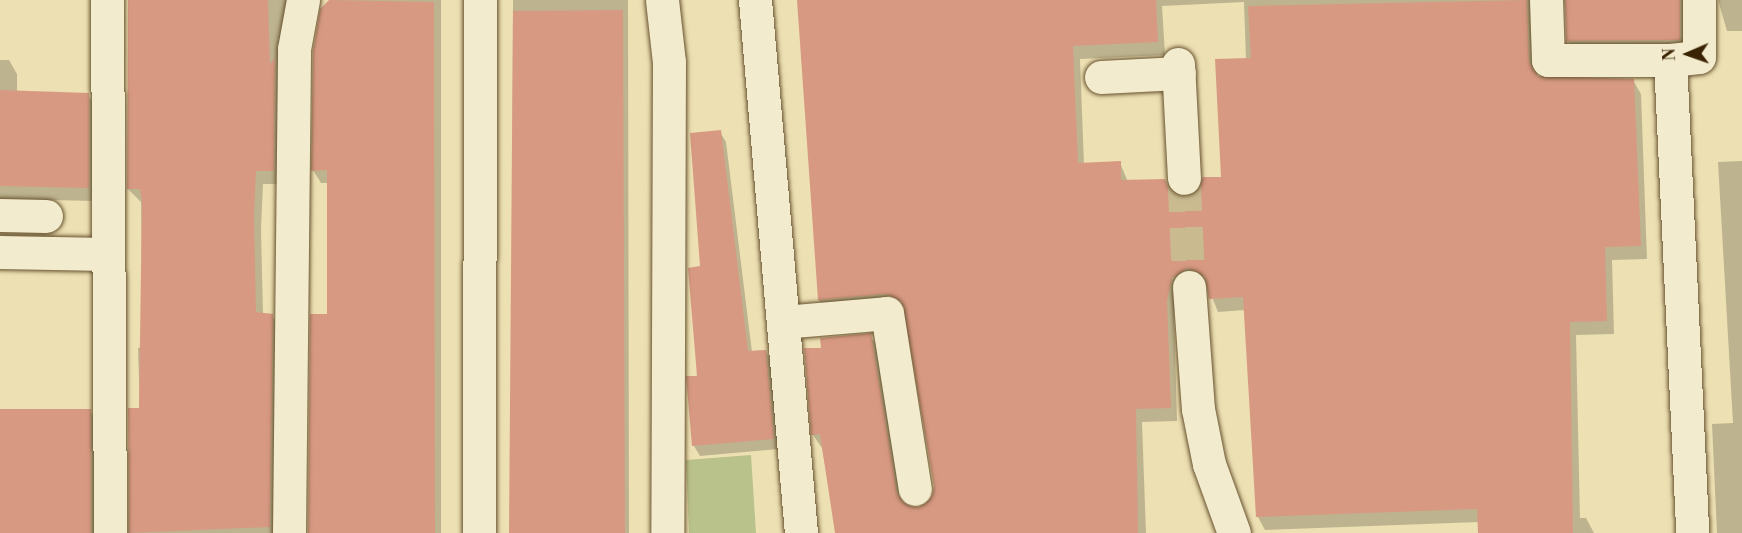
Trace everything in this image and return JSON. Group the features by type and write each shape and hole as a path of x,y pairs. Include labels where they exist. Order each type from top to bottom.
{"street":[{"path":"107,0 106,254 110,533"},
{"path":"289,533 294,49 303,0"},
{"path":"479,533 480,0"},
{"path":"662,0 669,62 667,533"},
{"path":"755,0 801,533"},
{"path":"1546,0 1548,60 1670,60 1699,57 1700,0"},
{"path":"1670,60 1692,533"},
{"path":"1101,77 1179,69 1184,178"},
{"path":"0,215 46,216"},
{"path":"0,252 106,254"},
{"path":"1189,287 1198,409 1209,464 1234,533"},
{"path":"783,322 887,313 915,489"}],"green space":[{"path":"751,455 756,533 689,533 686,460"}],"building":[{"path":"128,0 268,0 270,64 275,58 274,171 256,171 254,215 256,312 273,314 270,527 129,533 128,408 139,408 142,202 140,189 127,189"},
{"path":"329,0 434,2 435,533 308,533 310,314 327,314 327,170 311,171 313,51 320,9"},
{"path":"797,0 1156,0 1158,42 1073,46 1078,163 1121,161 1121,180 1165,179 1169,189 1184,197 1195,193 1203,177 1221,177 1215,59 1251,58 1248,6 1527,0 1529,61 1538,76 1634,79 1641,246 1605,247 1607,321 1570,322 1573,533 1478,533 1477,509 1256,517 1243,297 1209,299 1205,277 1188,268 1172,278 1167,301 1171,408 1136,409 1138,533 835,533 820,434 811,435 804,348 821,348 820,338 871,333 897,493 908,506 919,507 932,496 934,486 902,302 885,294 818,300"},
{"path":"1565,0 1680,0 1680,40 1566,41"},
{"path":"623,10 625,533 509,533 513,11"},
{"path":"0,90 89,93 89,188 0,186"},
{"path":"721,130 748,351 766,350 774,439 692,446 686,376 697,376 688,268 700,266 690,133"},
{"path":"0,409 91,409 91,533 0,533"}],"tunnel":[{"path":"1184,178 1189,287"}]}
